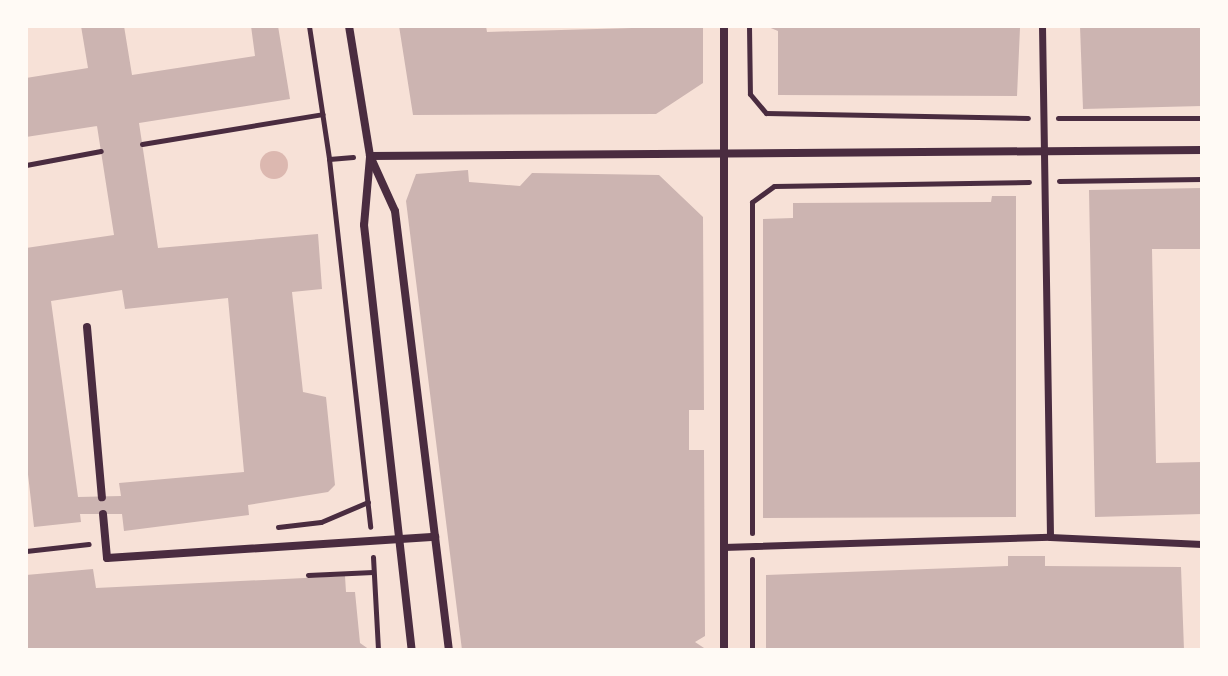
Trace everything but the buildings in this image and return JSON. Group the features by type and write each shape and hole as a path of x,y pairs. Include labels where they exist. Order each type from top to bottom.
{"street":[{"path":"349,26 370,156 364,225 412,650"},
{"path":"724,26 724,650"},
{"path":"1042,26 1050,537"},
{"path":"370,156 725,151 1202,150"},
{"path":"370,156 395,211 449,650"},
{"path":"87,327 102,497"},
{"path":"103,514 107,558 435,537"},
{"path":"723,547 1050,537 1202,544"}],"path":[{"path":"309,26 329,159 372,543 378,650"},
{"path":"749,26 750,94 766,113 1202,118"},
{"path":"142,144 323,114"},
{"path":"26,165 101,151"},
{"path":"329,159 370,156"},
{"path":"752,650 752,202 774,186 1202,179"},
{"path":"308,575 373,572"}],"shaded area":[{"path":"274,151 284,155 288,165 284,175 274,179 264,175 260,165 264,155"}]}
